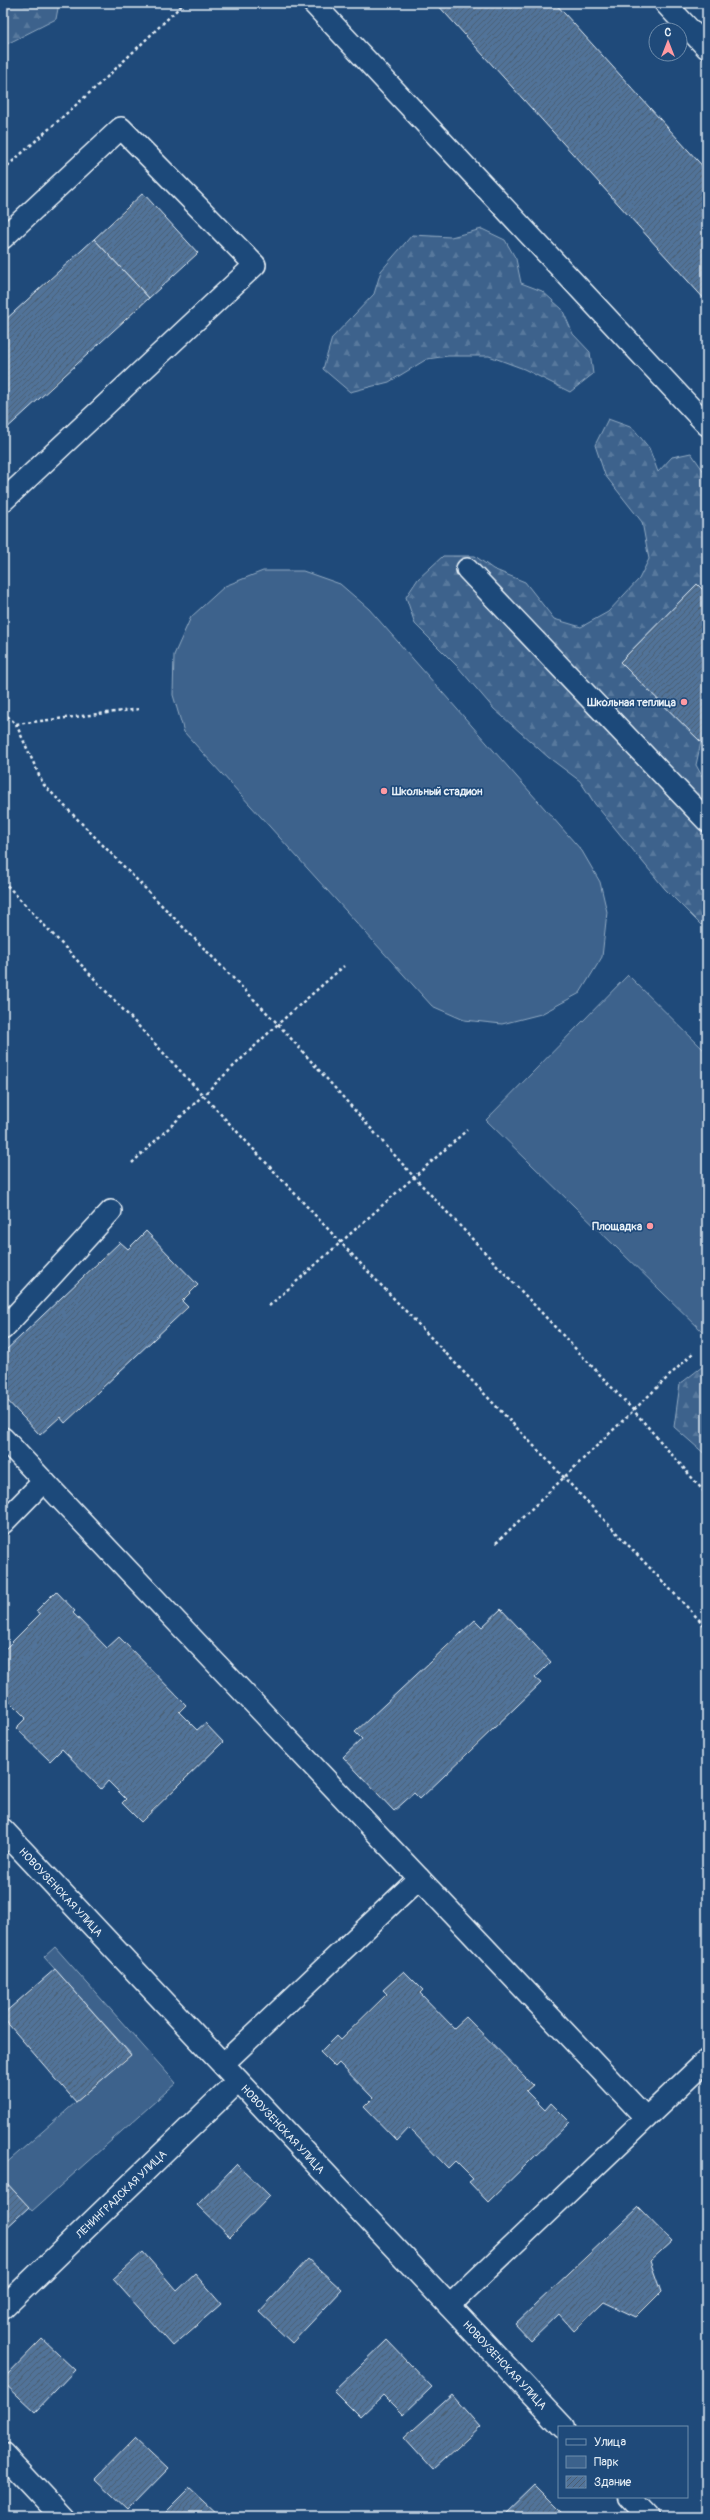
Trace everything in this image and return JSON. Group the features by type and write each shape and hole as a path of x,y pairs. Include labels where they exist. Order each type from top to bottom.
{"street":[{"name":"НОВОУЗЕНСКАЯ УЛИЦА","path":"3,1830 562,2426"},
{"name":"ЛЕНИНГРАДСКАЯ УЛИЦА","path":"3,2308 238,2081"},
{"path":"3,2454 62,2517"},
{"path":"630,2498 648,2517"}],"lane":[{"path":"313,3 707,425"},
{"path":"665,3 707,48"},
{"path":"3,238 121,128 255,265 3,501"},
{"path":"467,569 707,821"},
{"path":"3,1329 111,1211"},
{"path":"3,1438 646,2118"},
{"path":"3,1523 44,1481"},
{"path":"223,2064 419,1878"},
{"path":"449,2306 707,2060"}],"path":[{"path":"3,170 105,79 184,3"},
{"path":"16,724 140,709"},
{"path":"3,712 16,724 43,784 278,1024 414,1177 634,1411 707,1496"},
{"path":"3,881 341,1243 707,1628"},
{"path":"132,1163 278,1024 344,966"},
{"path":"269,1306 467,1130"},
{"path":"496,1543 694,1352"}],"green space":[{"path":"3,3 59,3 56,19 3,46"},
{"path":"482,229 505,240 516,259 521,283 542,291 562,309 573,334 590,352 593,374 570,392 524,369 489,356 448,356 427,359 389,382 350,392 323,369 332,338 374,294 381,271 412,235 451,237"},
{"path":"608,419 633,428 649,448 658,472 672,457 691,453 707,476 707,594 697,584 620,662 701,742 696,765 707,785 707,919 701,925 665,889 595,804 580,781 548,757 494,709 458,667 415,624 406,597 418,579 443,556 475,556 493,569 525,582 554,619 581,627 608,612 639,579 649,559 642,522 605,475 595,445"},
{"name":"Школьный стадион","path":"263,571 303,571 340,584 369,609 582,851 600,882 607,912 602,957 580,993 541,1014 502,1024 464,1020 432,1006 184,732 173,695 174,655 191,617 225,586"},
{"name":"Площадка","path":"628,975 707,1053 707,1332 705,1334 486,1120"},
{"path":"707,1363 707,1456 674,1427 680,1384"},
{"path":"55,1947 176,2083 32,2211 3,2179 3,2166 131,2054 44,1957"}],"building":[{"path":"436,3 555,3 707,171 707,302"},
{"path":"143,193 198,253 149,298 94,239"},
{"path":"94,239 149,298 3,432 3,322"},
{"name":"Школьная теплица","path":"697,584 707,594 707,748 620,662"},
{"path":"146,1231 198,1285 182,1301 188,1307 65,1423 60,1417 40,1435 3,1396 3,1366 7,1362 3,1358 3,1353 120,1242 128,1249"},
{"path":"56,1591 75,1611 73,1613 107,1648 119,1637 186,1705 179,1712 197,1730 205,1723 223,1742 141,1822 122,1803 126,1799 108,1781 101,1789 62,1749 50,1761 16,1728 26,1718 3,1695 3,1651 40,1614 36,1611"},
{"path":"501,1609 551,1662 535,1678 541,1683 420,1799 414,1793 394,1811 343,1757 362,1739 355,1732 475,1620 482,1627"},
{"path":"55,1969 131,2055 76,2102 3,2018 3,2014"},
{"path":"404,1971 423,1990 420,1993 454,2028 466,2017 533,2085 526,2091 545,2110 551,2103 570,2122 488,2202 469,2182 473,2179 455,2161 448,2168 409,2128 397,2141 364,2107 373,2098 339,2063 335,2067 320,2052 336,2036 340,2040 387,1994 383,1990"},
{"path":"237,2164 270,2196 230,2237 197,2205"},
{"path":"3,2179 29,2207 3,2231"},
{"path":"639,2207 672,2241 650,2261 661,2292 636,2317 604,2302 574,2331 559,2314 531,2341 515,2324"},
{"path":"143,2252 177,2291 195,2274 221,2304 173,2346 113,2279"},
{"path":"308,2259 342,2290 292,2343 259,2312"},
{"path":"42,2339 75,2370 35,2412 3,2382 3,2379"},
{"path":"387,2340 432,2387 403,2415 383,2395 360,2417 334,2391"},
{"path":"452,2395 480,2427 433,2470 404,2438"},
{"path":"135,2438 168,2469 128,2510 95,2479"},
{"path":"535,2485 567,2517 502,2517"},
{"path":"189,2488 220,2517 160,2517"}],"place":[{"name":"Школьная теплица","path":"684,702"},
{"name":"Школьный стадион","path":"384,791"},
{"name":"Площадка","path":"650,1226"}]}
